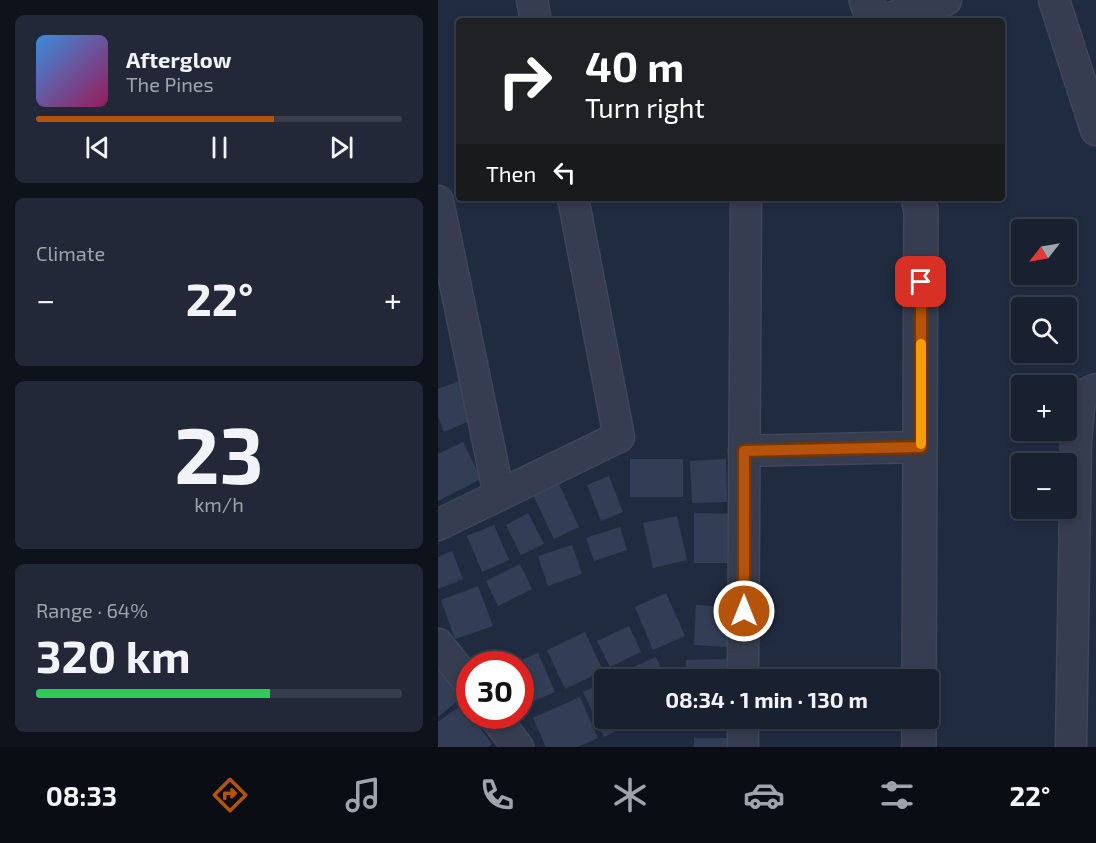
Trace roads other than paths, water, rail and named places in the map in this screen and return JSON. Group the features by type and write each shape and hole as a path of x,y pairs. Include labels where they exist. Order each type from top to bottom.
{"street":[{"path":"532,0 535,18"},
{"path":"866,0 873,18"},
{"path":"890,18 946,0"},
{"path":"1054,0 1096,130"},
{"path":"438,201 450,321 499,495"},
{"path":"438,525 619,437 574,201"},
{"path":"743,669 746,201"},
{"path":"919,201 921,211 919,669"},
{"path":"1071,747 1076,442 1080,396 1096,389"},
{"path":"744,451 921,447"},
{"path":"438,644 456,666"},
{"path":"504,729 518,747"},
{"path":"743,729 743,747"},
{"path":"919,729 919,747"}]}
